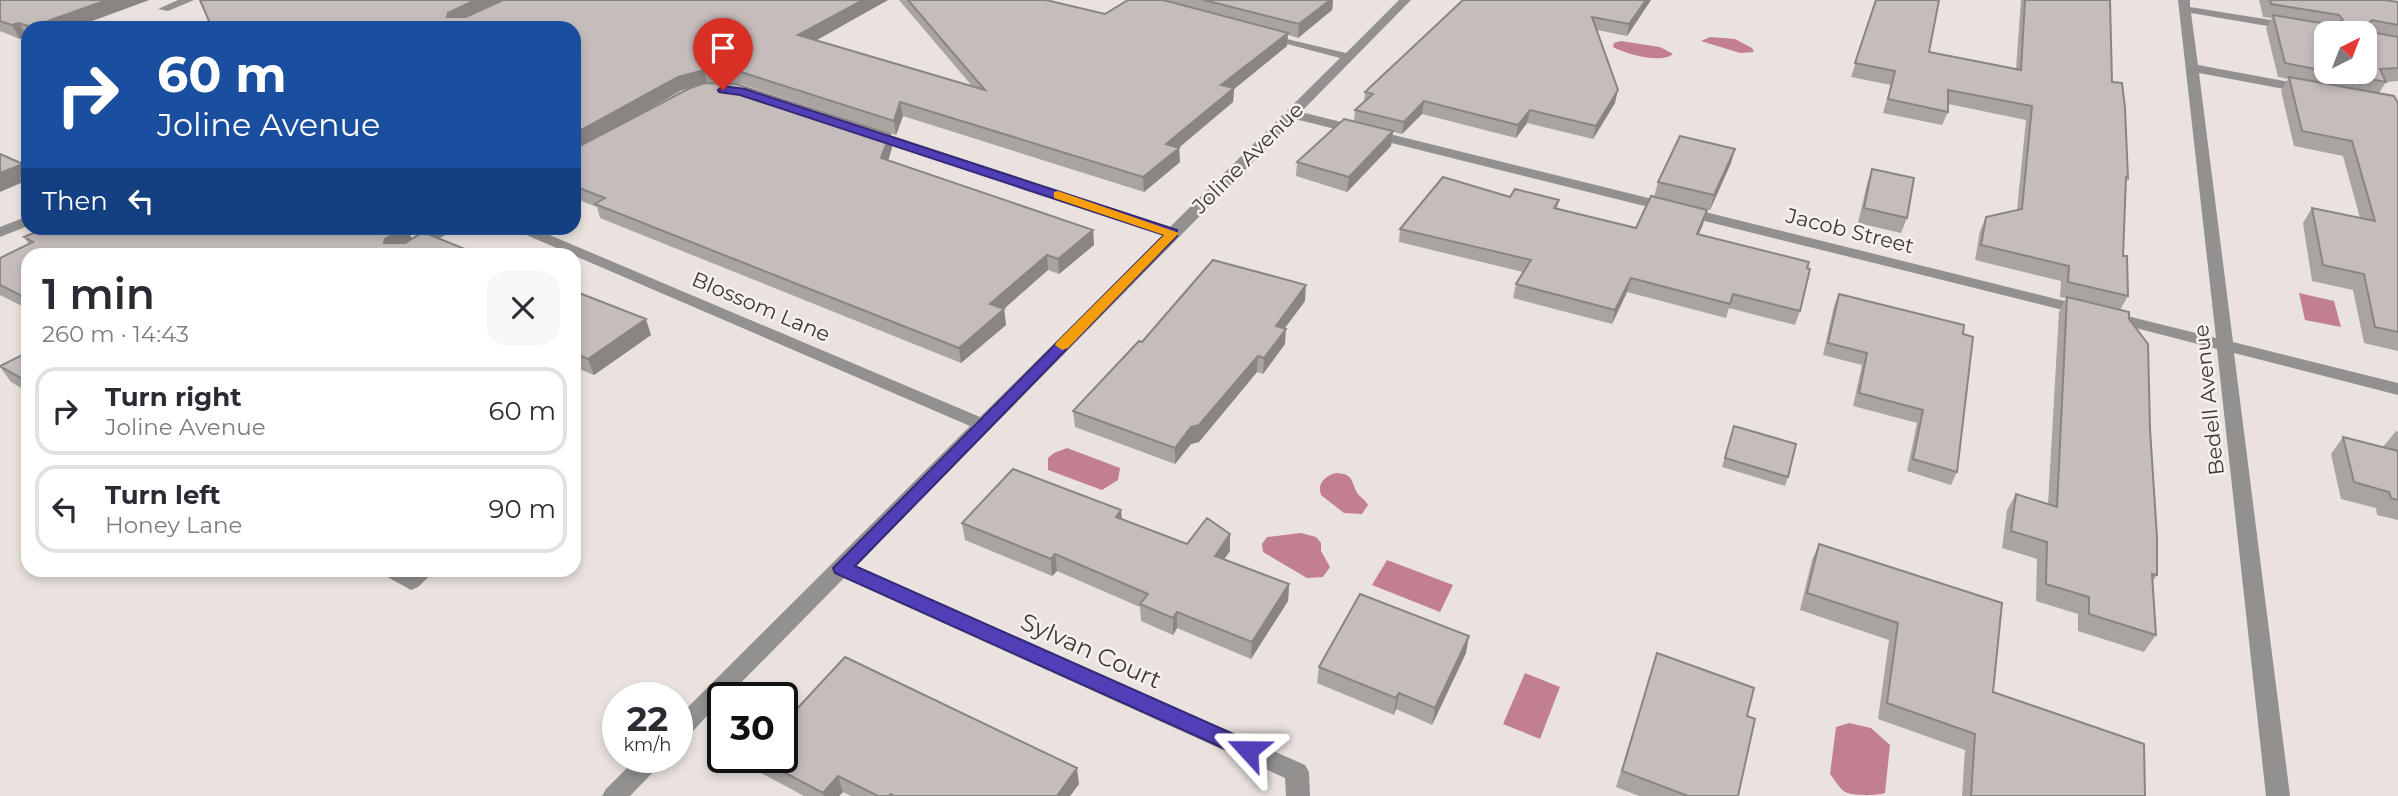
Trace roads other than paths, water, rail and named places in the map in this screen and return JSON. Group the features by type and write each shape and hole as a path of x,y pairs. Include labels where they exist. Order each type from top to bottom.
{"street":[{"path":"164,9 188,0"},
{"name":"Joline Avenue","path":"693,717 1405,0"},
{"path":"2184,5 2314,30"},
{"name":"Bedell Avenue","path":"2184,5 2278,796"},
{"path":"1247,30 1349,57"},
{"path":"2192,68 2317,91"},
{"name":"Jacob Street","path":"1292,114 2398,389"},
{"path":"858,129 1173,233"},
{"path":"0,233 21,223"},
{"path":"414,248 437,235"},
{"name":"Blossom Lane","path":"538,235 569,248"},
{"name":"Blossom Lane","path":"581,253 983,425"},
{"name":"Sylvan Court","path":"842,568 1297,772 1298,796"},
{"path":"403,577 411,582 417,577"},
{"path":"614,796 637,773"}]}
